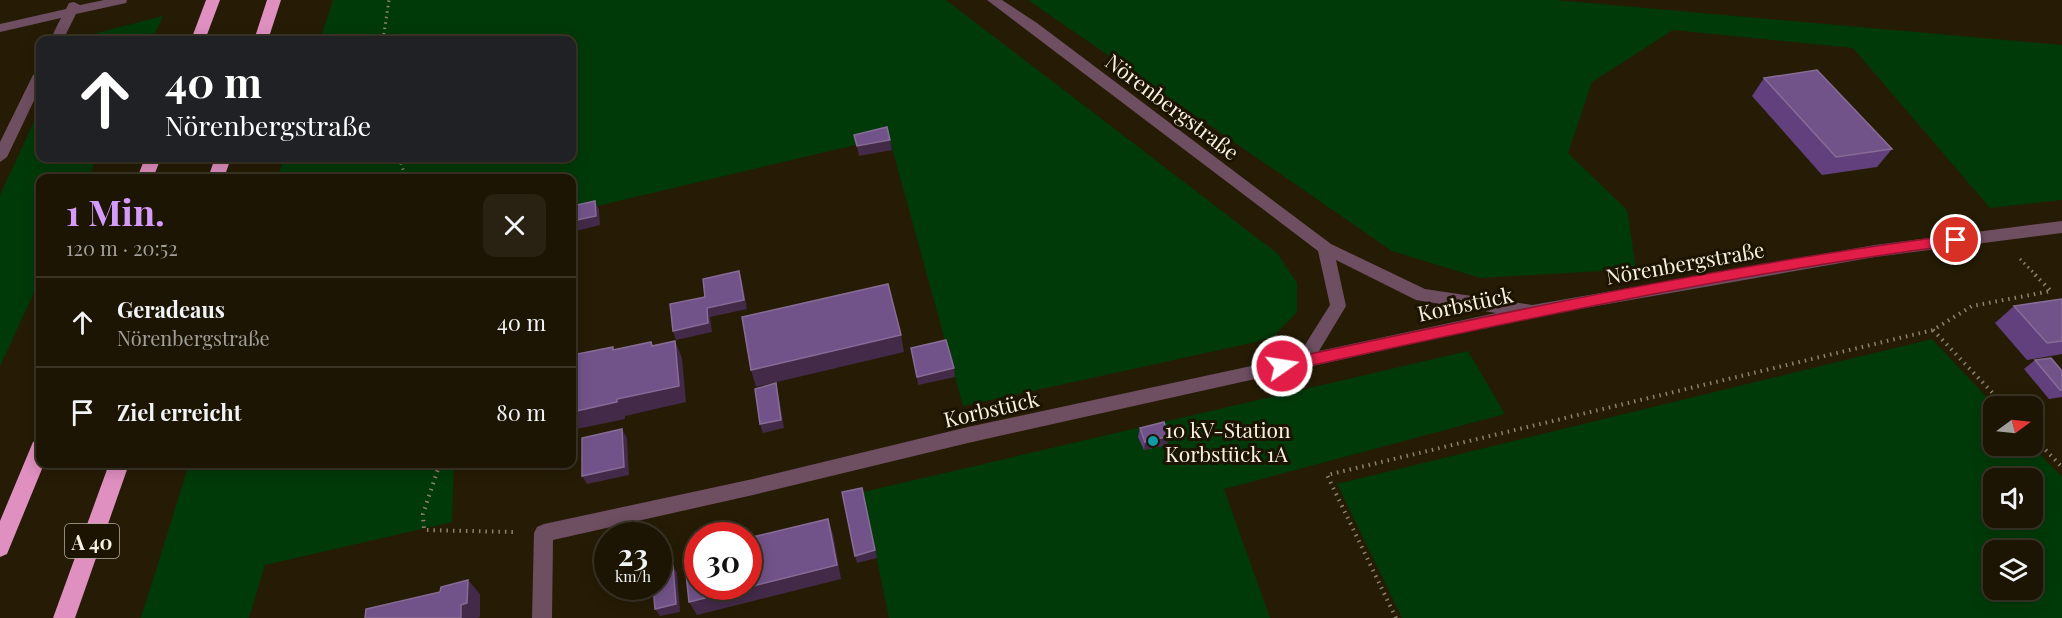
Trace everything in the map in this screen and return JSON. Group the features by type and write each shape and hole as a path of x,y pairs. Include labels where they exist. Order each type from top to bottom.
{"highway":[{"path":"200,36 213,0"},
{"path":"262,36 274,0"},
{"path":"0,548 36,458"},
{"name":"A 40","path":"64,618 118,468"}],"street":[{"path":"0,28 75,6 122,0"},
{"name":"Nörenbergstraße","path":"993,0 1032,26 1325,248 1422,295 1532,312 1875,251 2062,227"},
{"path":"59,36 75,6"},
{"path":"0,157 36,83"},
{"path":"1304,361 1338,306 1325,248"},
{"name":"Korbstück","path":"544,532 1532,312"},
{"path":"542,618 544,532"}],"path":[{"path":"384,36 389,0"},
{"path":"1396,618 1327,475 1933,330 1972,306 2051,291 1997,235"},
{"path":"1933,330 1996,396"},
{"path":"2043,447 2062,467"},
{"path":"438,468 423,514 424,530 544,532"}],"green space":[{"path":"333,0 946,0 1277,253 1297,283 1297,312 1274,336 1256,342 963,406 889,137 576,211 576,174 278,174 283,162 576,162 576,36 321,36"},
{"path":"1028,0 1556,0 2062,45 2062,200 1990,208 1853,48 1673,30 1592,82 1568,153 1627,210 1636,269 1480,278 1392,251"},
{"path":"163,16 154,36 86,36"},
{"path":"36,118 36,162 95,162 90,174 36,174 36,289 0,366 0,195"},
{"path":"1932,339 1986,396 1983,396 1983,456 2042,456 2062,477 2062,618 1402,618 1337,484"},
{"path":"1468,351 1505,414 1224,489 1270,618 889,618 863,492"},
{"path":"188,468 454,468 452,522 265,565 249,618 141,618"}],"building":[{"path":"1817,70 1892,149 1836,157 1764,78"},
{"path":"887,127 890,140 857,146 854,135"},
{"path":"595,201 596,216 576,220 576,205"},
{"path":"739,271 744,300 707,308 708,323 673,331 670,304 705,297 703,279"},
{"path":"888,284 901,335 751,370 742,317"},
{"path":"2062,299 2062,341 2047,343 2014,306"},
{"path":"946,340 954,368 917,377 911,348"},
{"path":"675,341 679,386 617,399 617,402 576,411 576,354 651,342 652,346"},
{"path":"2051,358 2062,371 2062,390 2035,360"},
{"path":"776,383 781,420 760,424 755,389"},
{"path":"1164,422 1169,436 1145,442 1140,428"},
{"path":"622,429 624,467 582,476 582,438"},
{"path":"862,488 875,550 855,556 842,492"},
{"path":"828,519 837,565 762,584 762,535"},
{"path":"672,566 676,604 655,609 654,600 672,600"},
{"path":"468,580 467,603 461,605 461,618 365,618 366,609 440,592 441,587"}],"place":[{"name":"10 kV-Station Korbstück 1A","path":"1153,441"}],"route":[{"path":"1282,366 1532,312 1875,251 1956,240"}]}
